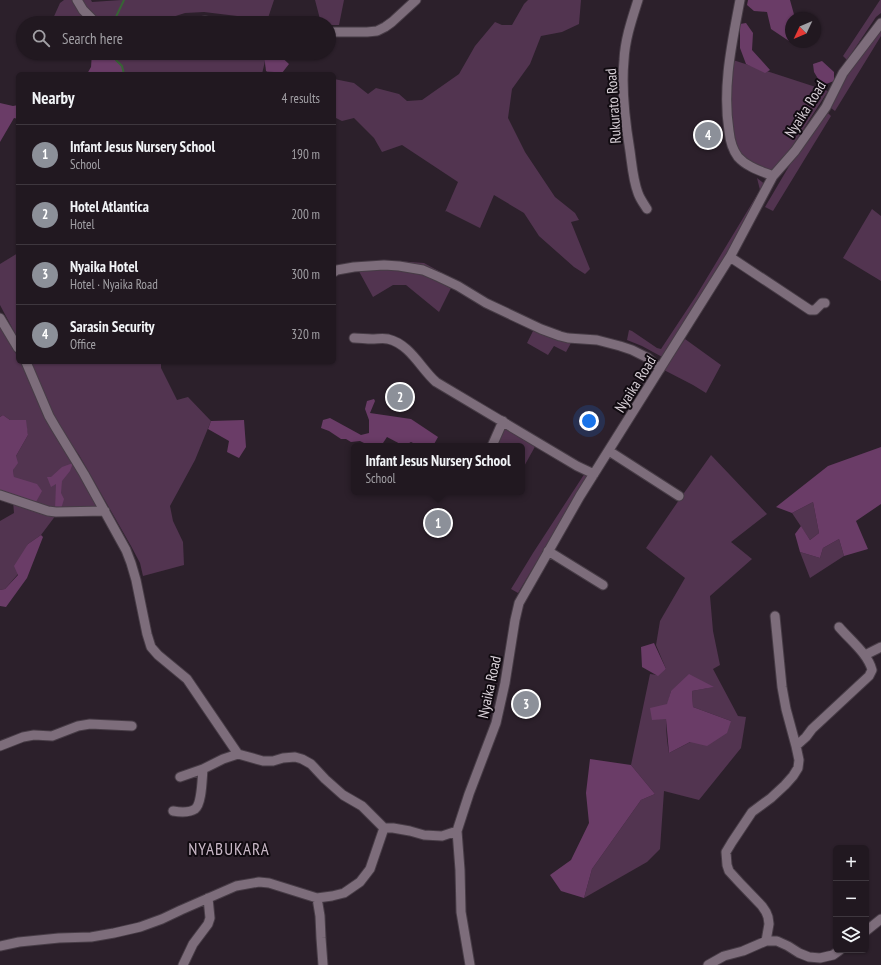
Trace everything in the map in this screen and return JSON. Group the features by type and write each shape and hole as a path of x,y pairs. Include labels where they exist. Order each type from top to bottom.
{"street":[{"path":"77,0 89,16"},
{"path":"336,32 377,31 392,22 416,0"},
{"name":"Rukurato Road","path":"638,0 632,19 625,52 623,94 635,183 647,209"},
{"path":"740,0 729,61 727,91 727,120 731,146 738,157 749,166 773,176"},
{"name":"Nyaika Road","path":"457,832 469,794 496,723 505,683 519,603 580,496 730,257 773,176 795,151 826,107 843,73 881,23"},
{"path":"730,257 810,310 815,310 823,302 825,303"},
{"path":"336,271 354,267 384,265 423,270 458,286 486,303 541,329 568,338 597,340 632,350 648,358 660,369"},
{"path":"0,318 16,345"},
{"path":"354,338 387,339 400,344 416,359 429,376 436,382 577,466 594,474"},
{"path":"27,364 49,416 87,479 126,550 136,580 146,634 151,646 158,655 187,679 238,754"},
{"path":"493,443 503,422"},
{"path":"609,451 658,481 679,496"},
{"path":"0,495 48,511 105,511"},
{"path":"548,551 603,585"},
{"path":"766,941 769,924 766,912 730,871 727,865 726,852 752,812 771,798 793,776 798,768 796,746 782,687 775,616"},
{"path":"796,746 869,676 872,670 871,665 865,655 839,627"},
{"path":"865,655 881,647"},
{"path":"0,746 23,737 34,735 52,736 78,726 90,724 132,726"},
{"path":"180,777 238,754 263,761 295,757 311,764 342,795 362,806 384,828 405,830 424,835 442,836 457,832 461,912 470,965"},
{"path":"173,811 187,812 194,810 198,805 203,769"},
{"path":"0,946 19,942 59,938 91,937 133,929 162,920 236,886 259,882 269,883 317,898 344,893 360,882 370,869 384,828"},
{"path":"183,965 193,944 208,924 210,918 208,898"},
{"path":"317,898 320,916 323,965"},
{"path":"869,929 881,919"},
{"path":"708,965 724,956 743,951 766,941 777,941 809,957 820,958 836,953"}],"shaded area":[{"path":"64,0 75,0 89,16 54,16 60,3"},
{"path":"82,0 91,0 92,2 121,0 274,0 269,16 237,16 204,12 185,13 176,16 96,16 89,11"},
{"path":"315,0 344,0 339,25 336,25 336,16 319,16"},
{"path":"528,0 581,0 579,24 562,32 541,36 530,64 512,89 508,118 525,152 555,197 575,213 579,220 571,222 590,269 585,274 574,267 539,236 524,213 494,195 480,228 446,211 445,212 458,182 402,145 382,152 374,138 354,118 342,121 336,118 336,79 354,83 368,94 376,88 399,94 407,101 422,100 459,74 475,46 495,22 502,25 512,25 524,4"},
{"path":"748,0 790,0 793,12 785,12 785,38 771,29 767,12 754,11 747,5"},
{"path":"880,0 881,13 876,17 847,60 843,56"},
{"path":"746,23 753,33 752,50 770,70 765,73 746,64 740,48 740,24"},
{"path":"881,27 881,36 835,111 827,105 847,73"},
{"path":"92,60 116,60 122,66 124,72 88,72 91,67"},
{"path":"116,60 267,60 281,72 267,72 265,61 262,72 124,72 122,66"},
{"path":"265,60 285,60 289,64 283,72 266,71"},
{"path":"733,60 828,91 772,178 737,155 728,114"},
{"path":"822,61 834,72 834,81 826,84 820,82 814,72 813,64"},
{"path":"0,103 16,105 16,118 14,118 0,142"},
{"path":"825,110 831,116 773,211 765,207 795,156"},
{"path":"757,178 767,186 664,358 627,340 629,330 661,349 696,296 760,190"},
{"path":"872,209 881,216 881,281 843,258"},
{"path":"16,254 16,335 0,305 0,264"},
{"path":"397,261 424,263 455,280 439,312 406,285 393,285 373,297 355,264"},
{"path":"507,310 571,343 566,352 554,346 548,355 527,343 534,329"},
{"path":"0,326 16,354 16,364 22,364 101,506 55,509 35,504 41,491 14,480 13,470 16,456 28,435 25,420 10,420 3,415 0,417"},
{"path":"685,339 721,365 706,393 664,370"},
{"path":"30,364 161,364 161,368 177,400 188,397 211,421 195,460 170,506 173,521 183,542 184,565 143,576 140,563 131,546 79,455 64,434 50,409"},
{"path":"374,399 375,401 370,413 411,419 438,437 435,443 398,443 387,437 383,443 364,443 360,441 351,442 346,439 341,439 329,431 321,428 323,420 330,418 361,435 369,433 369,420 365,409 367,401"},
{"path":"3,415 10,420 26,420 28,435 16,456 18,463 13,470 14,477 37,484 42,491 35,504 0,493 0,417"},
{"path":"244,420 246,447 239,458 227,452 229,441 208,429 211,421"},
{"path":"504,424 537,443 525,465 525,443 494,443"},
{"path":"881,447 881,504 856,521 868,549 844,556 839,539 823,548 820,558 800,552 795,534 801,526 810,540 819,533 813,502 792,513 776,507 828,466"},
{"path":"711,455 767,514 731,542 752,559 710,596 713,631 720,665 713,669 738,716 746,717 741,748 699,800 664,791 660,849 647,862 584,898 592,869 641,800 655,794 631,765 650,674 658,675 666,669 656,645 660,621 685,578 646,548","holes":["713,687 692,691 693,707 731,721 669,753 666,722 671,691"]},
{"path":"73,463 70,471 62,481 61,493 64,499 61,509 55,509 56,484 51,487 47,477 51,477 62,467"},
{"path":"585,473 588,476 518,593 511,589 533,553"},
{"path":"13,501 56,515 41,535 28,544 18,574 5,589 0,590 0,521 14,513"},
{"path":"813,502 819,533 810,540 792,513"},
{"path":"41,535 43,537 27,578 6,607 0,606 0,590 5,589 18,575 14,566 28,544"},
{"path":"839,539 844,556 810,578 800,552 820,558 823,548"},
{"path":"654,643 666,669 658,676 642,667 641,647"},
{"path":"689,674 714,687 692,691 693,707 731,721 727,733 707,746 690,742 669,753 666,719 652,720 650,708 667,704 671,691"},
{"path":"590,759 631,765 655,794 641,800 592,869 584,898 561,891 550,875 571,860 589,823 586,793"}],"waterway":[{"path":"116,16 124,0"},
{"path":"116,60 122,66 124,72"}],"place":[{"name":"Sarasin Security","path":"708,135"},
{"name":"Hotel Atlantica","path":"400,397"},
{"name":"Infant Jesus Nursery School","path":"438,523"},
{"name":"Nyaika Hotel","path":"526,704"}],"district":[{"name":"NYABUKARA","path":"229,849"}]}
